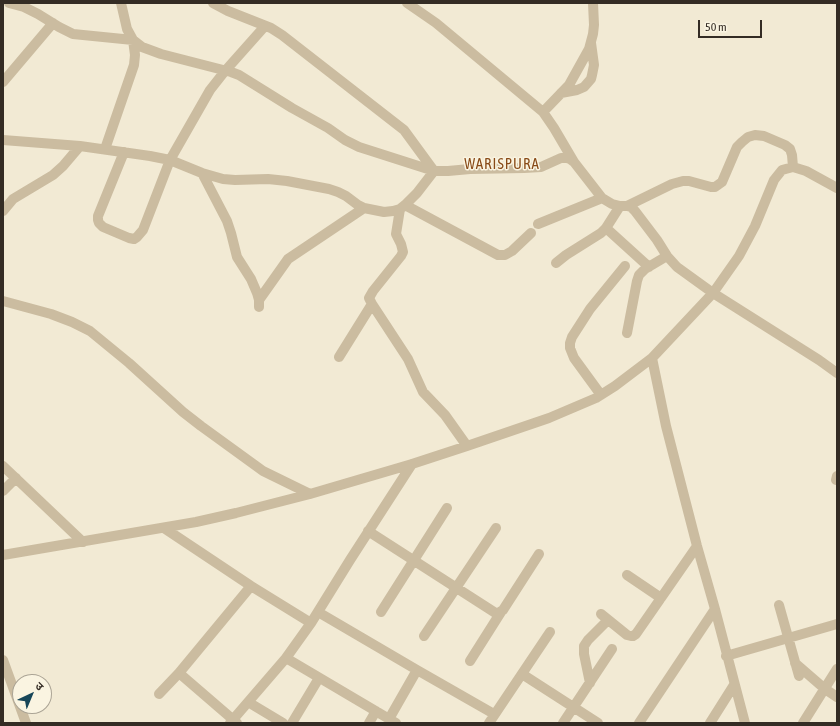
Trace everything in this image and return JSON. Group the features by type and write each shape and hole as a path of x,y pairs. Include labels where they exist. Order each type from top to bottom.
{"street":[{"path":"9,3 32,11 65,31 73,34 133,40 142,47 160,54 239,75 292,108 328,128 345,140 359,147 434,171 470,168 541,167 561,158 567,158 574,162"},
{"path":"105,149 134,65 135,54 133,40 127,29 121,3"},
{"path":"213,3 282,35 398,125 408,135 434,171"},
{"path":"407,3 436,23 543,112 574,162 602,198 612,204 631,207 661,245 667,256 677,267 713,293 837,373"},
{"path":"543,112 568,85 586,56 591,43 594,25 593,3"},
{"path":"3,82 53,23"},
{"path":"124,152 98,216 98,220 103,227 134,239 140,234 170,160 210,90 265,26"},
{"path":"561,93 578,90 584,87 591,79 594,70 591,43"},
{"path":"556,264 566,255 601,233 624,206 678,182 689,181 711,187 719,185 722,182 737,147 748,137 755,135 764,136 785,145 790,149 793,167"},
{"path":"3,140 80,146 150,156 170,160 202,173 223,179 287,181 329,189 342,194 364,208 384,212 393,211 403,207 417,193 434,171"},
{"path":"3,211 13,199 53,175 80,146"},
{"path":"3,555 164,528 236,513 310,494 412,464 550,418 601,395 616,386 652,358 713,293 739,256 755,226 774,180 782,170 793,167 806,171 837,188"},
{"path":"202,173 227,221 237,256 254,286 259,303 288,260 364,208"},
{"path":"538,224 602,198"},
{"path":"403,207 498,255 505,255 531,233"},
{"path":"403,207 396,234 403,252 372,291 369,298 408,359 423,392 445,415 467,446"},
{"path":"606,228 649,267"},
{"path":"627,333 639,275 667,256"},
{"path":"601,395 574,358 570,348 570,343 572,337 590,309 625,266"},
{"path":"3,301 50,314 72,322 90,331 201,426 263,471 310,494"},
{"path":"338,357 372,304"},
{"path":"652,358 666,426 745,723"},
{"path":"179,673 233,722 248,702 286,658 311,623 368,531 412,464"},
{"path":"3,466 83,542"},
{"path":"3,491 16,478"},
{"path":"381,612 447,508"},
{"path":"164,528 251,586 311,623"},
{"path":"424,636 496,528"},
{"path":"368,531 494,612 501,612"},
{"path":"590,683 584,654 584,646 605,617 627,635 633,636 636,634 697,546"},
{"path":"470,661 540,554"},
{"path":"628,575 661,598"},
{"path":"159,694 179,673 251,586"},
{"path":"779,605 799,676"},
{"path":"639,723 715,609"},
{"path":"318,612 417,670 491,719 550,632"},
{"path":"726,656 788,638 834,627"},
{"path":"563,723 612,649"},
{"path":"286,658 393,721 417,670"},
{"path":"3,662 26,723"},
{"path":"795,663 825,689 837,697"},
{"path":"803,723 837,669"},
{"path":"522,674 598,723"},
{"path":"292,723 319,678"},
{"path":"710,723 734,685"},
{"path":"248,702 283,723"},
{"path":"369,723 376,711"}],"district":[{"name":"WARISPURA","path":"502,164"}]}
